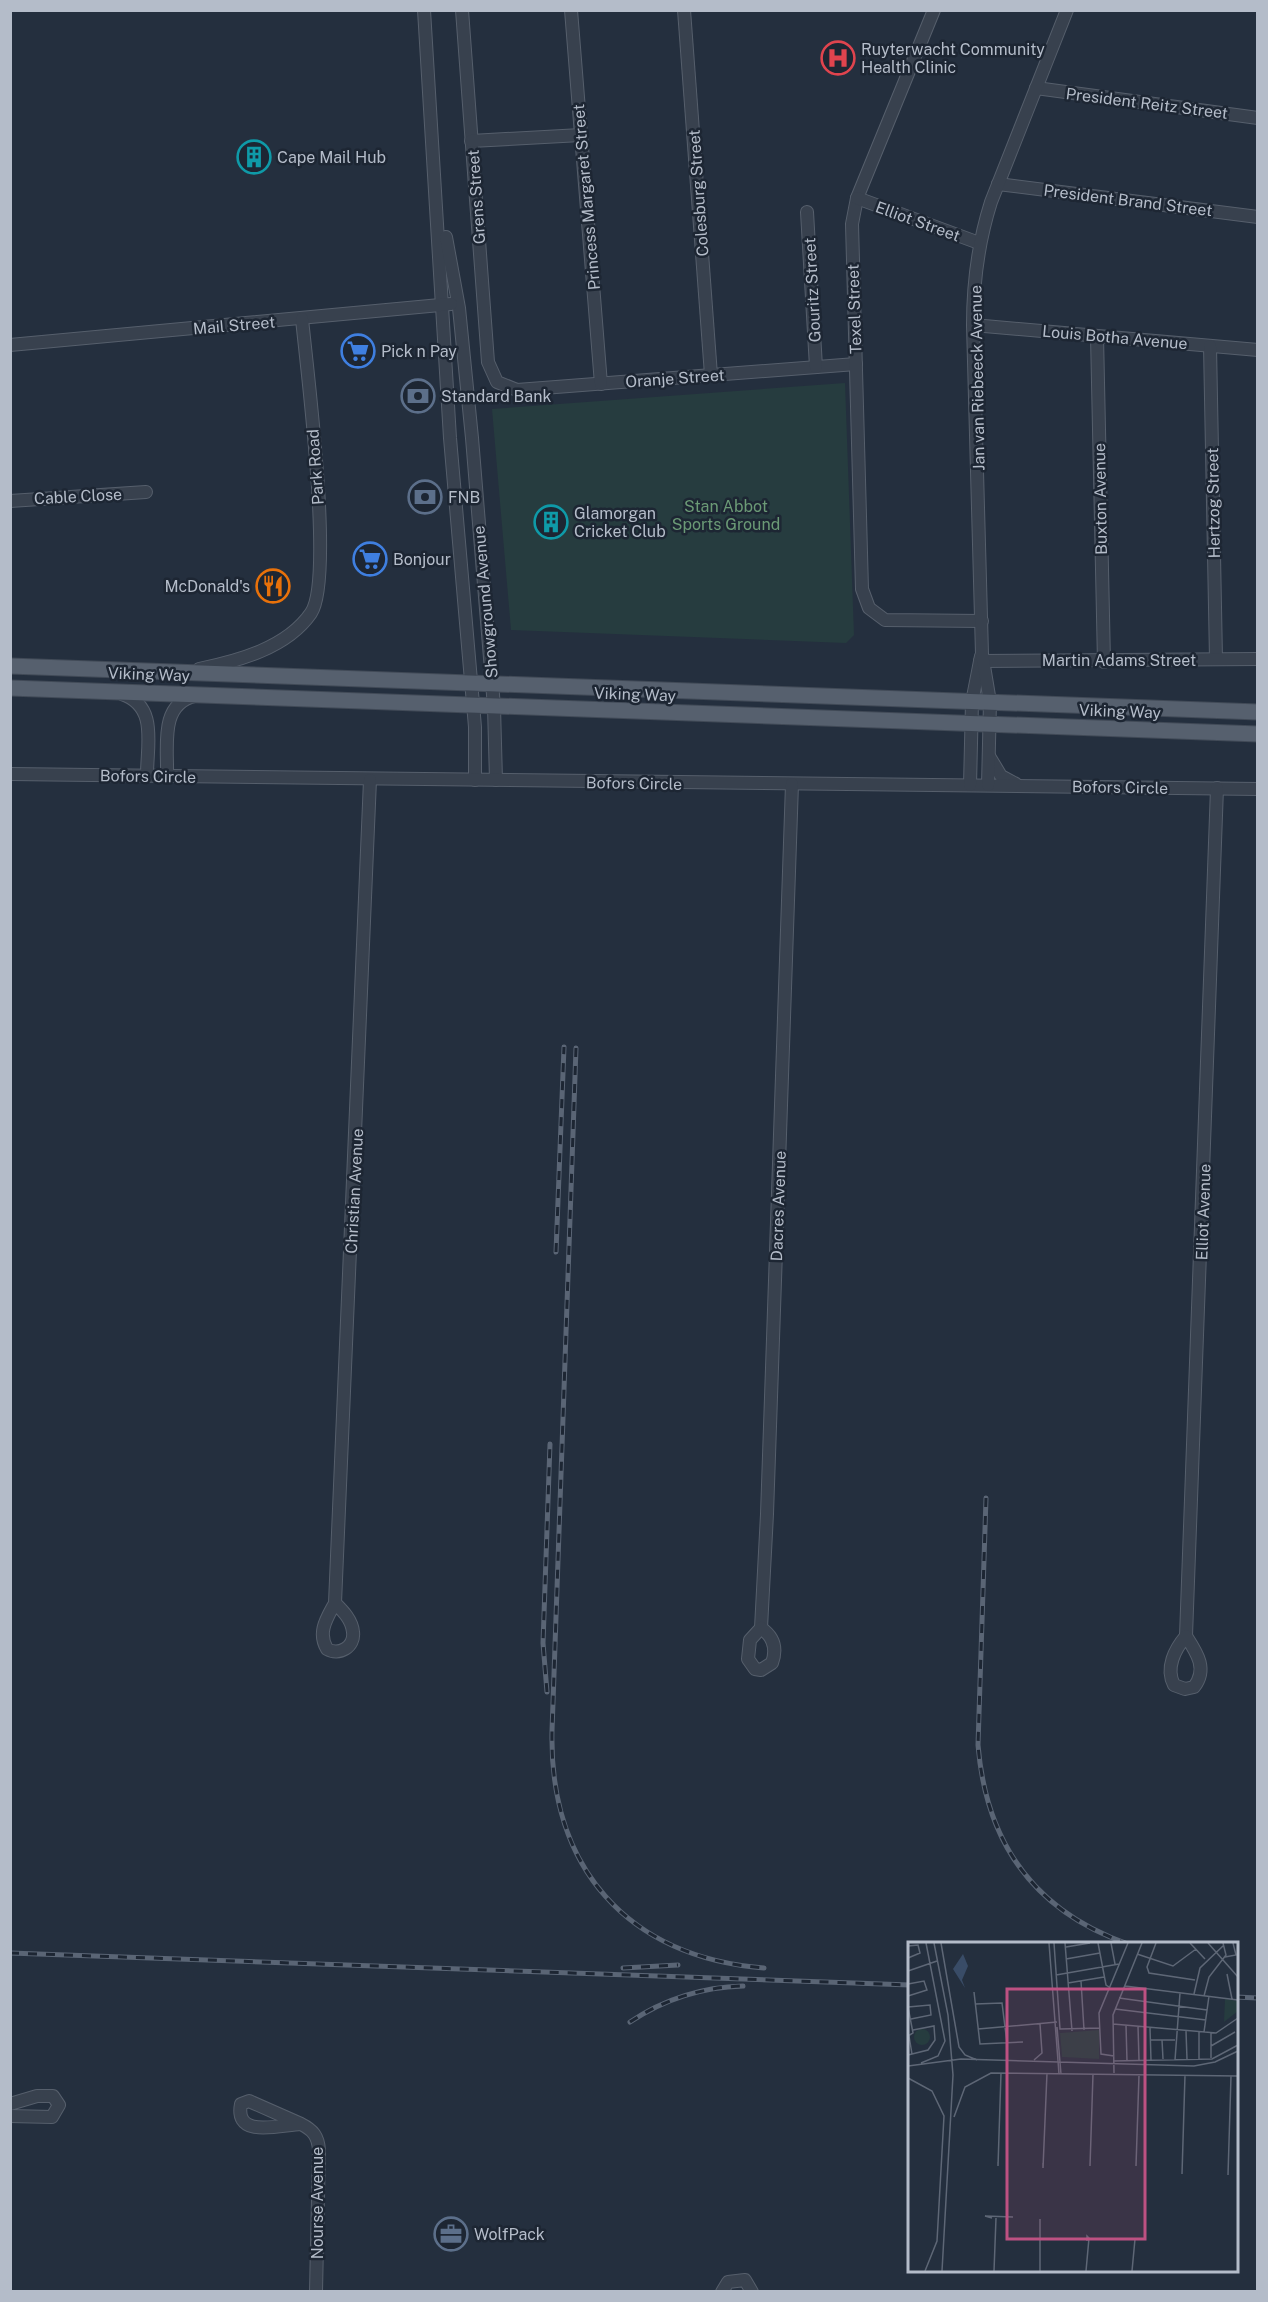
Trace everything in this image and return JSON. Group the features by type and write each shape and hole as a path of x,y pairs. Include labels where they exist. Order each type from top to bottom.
{"main road":[{"name":"Viking Way","path":"10,666 1257,712"},
{"name":"Viking Way","path":"10,688 1257,734"}],"street":[{"name":"Showground Avenue","path":"424,10 444,304 450,449 473,706 475,780"},
{"name":"Grens Street","path":"462,10 488,362 497,382"},
{"name":"Princess Margaret Street","path":"571,10 601,384"},
{"name":"Colesburg Street","path":"684,10 711,375"},
{"name":"Texel Street","path":"934,10 857,198 852,250 862,589 867,604 879,617 893,621 982,621"},
{"name":"Jan van Riebeeck Avenue","path":"988,785 990,702 982,658 973,292 979,243 998,184 1067,10"},
{"name":"President Reitz Street","path":"1036,88 1257,118"},
{"path":"471,141 581,135"},
{"name":"Showground Avenue","path":"435,174 458,303 494,707 496,780"},
{"name":"President Brand Street","path":"998,184 1257,217"},
{"name":"Elliot Street","path":"857,198 979,243"},
{"name":"Gouritz Street","path":"807,212 816,367"},
{"name":"Mail Street","path":"10,345 458,303"},
{"path":"425,306 445,337"},
{"name":"Park Road","path":"183,673 232,662 287,635 310,613 319,590 321,561 302,319"},
{"name":"Louis Botha Avenue","path":"973,325 1257,350"},
{"name":"Buxton Avenue","path":"1097,336 1104,662"},
{"name":"Hertzog Street","path":"1210,346 1216,659"},
{"name":"Oranje Street","path":"497,382 517,390 856,364"},
{"name":"Cable Close","path":"10,501 146,492"},
{"name":"Jan van Riebeeck Avenue","path":"970,786 972,702 982,658"},
{"name":"Martin Adams Street","path":"982,658 1104,662 1257,659"},
{"path":"114,691 136,700 146,712 147,775"},
{"path":"167,776 171,712 182,700 205,694"},
{"path":"989,755 1001,776 1018,785"},
{"name":"Bofors Circle","path":"10,774 1257,789"},
{"name":"Christian Avenue","path":"335,1603 370,780"},
{"name":"Dacres Avenue","path":"761,1629 792,784"},
{"name":"Elliot Avenue","path":"1186,1636 1217,788"},
{"path":"10,2104 45,2095 53,2096 59,2105 52,2116 10,2116"},
{"name":"Nourse Avenue","path":"301,2124 313,2131 319,2142 316,2292"},
{"path":"722,2292 728,2282 739,2279 745,2280 752,2292"}],"green space":[{"name":"Stan Abbot Sports Ground","path":"845,383 854,635 846,643 511,630 492,409"}],"railway":[{"path":"556,1252 564,1047"},
{"path":"576,1048 552,1731 555,1780 565,1824 582,1863 606,1896 636,1924 673,1945 715,1960 764,1968"},
{"path":"547,1692 543,1643 550,1444"},
{"path":"986,1498 978,1745 983,1780 992,1812 1004,1842 1021,1868 1041,1892 1066,1913 1095,1930 1123,1942"},
{"path":"10,1953 908,1985"},
{"path":"623,1968 678,1965"},
{"path":"630,2022 656,2007 684,1996 713,1989 743,1986"},
{"path":"1238,1997 1258,1998"}],"place":[{"name":"Ruyterwacht Community Health Clinic","path":"838,58"},
{"name":"Cape Mail Hub","path":"254,157"},
{"name":"Pick n Pay","path":"358,351"},
{"name":"Standard Bank","path":"418,396"},
{"name":"FNB","path":"425,497"},
{"name":"Glamorgan Cricket Club","path":"551,522"},
{"name":"Bonjour","path":"370,559"},
{"name":"McDonald's","path":"273,586"},
{"name":"WolfPack","path":"451,2234"}]}
